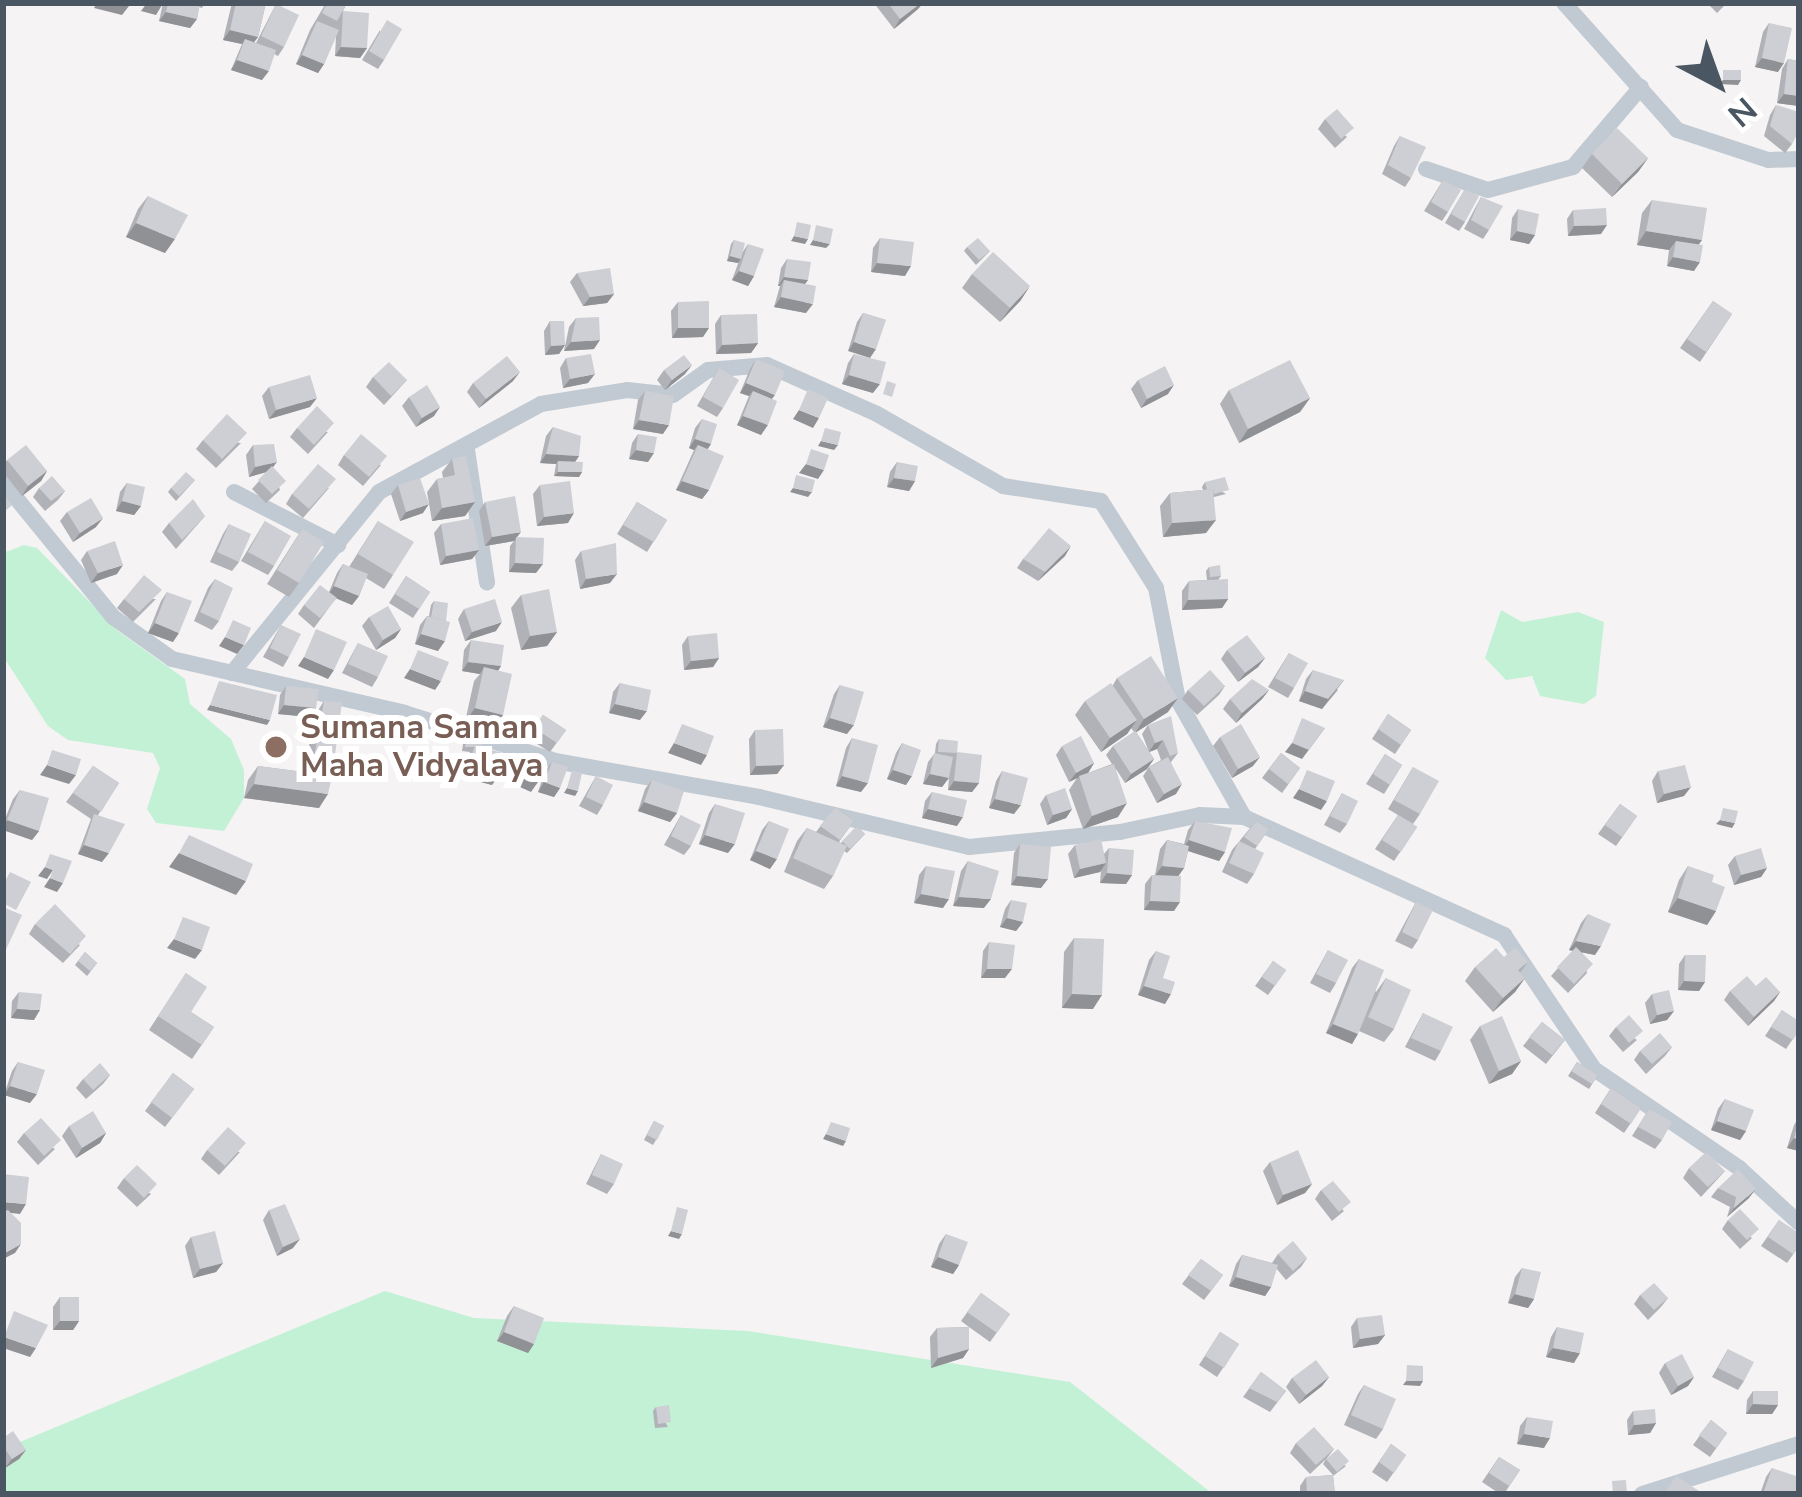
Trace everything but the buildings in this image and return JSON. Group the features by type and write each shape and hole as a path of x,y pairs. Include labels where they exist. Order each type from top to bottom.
{"street":[{"path":"1564,3 1677,130 1768,160 1799,159"},
{"path":"1426,169 1488,190 1573,167 1641,86"},
{"path":"232,673 380,492 467,450 478,435 541,404 605,392 673,395 708,370 767,364 877,414 1003,486 1101,502 1156,588 1178,700 1244,817"},
{"path":"467,450 487,583"},
{"path":"3,482 113,617 172,659 405,713 555,760 969,847 1120,832 1200,815 1244,817 1504,934 1594,1069 1739,1168 1799,1222"},
{"path":"234,491 338,545"},
{"path":"1642,1494 1799,1444"}],"green space":[{"path":"24,545 37,548 118,631 185,679 190,704 231,739 244,770 244,798 224,831 156,823 147,809 160,768 153,753 68,740 48,726 3,656 3,553"},
{"path":"1501,610 1522,622 1578,612 1604,622 1596,696 1584,704 1540,696 1532,676 1506,680 1485,658"},
{"path":"385,1291 474,1318 748,1331 1070,1382 1213,1494 3,1494 3,1449"}],"place":[{"name":"Sumana Saman Maha Vidyalaya","path":"276,747"}]}
